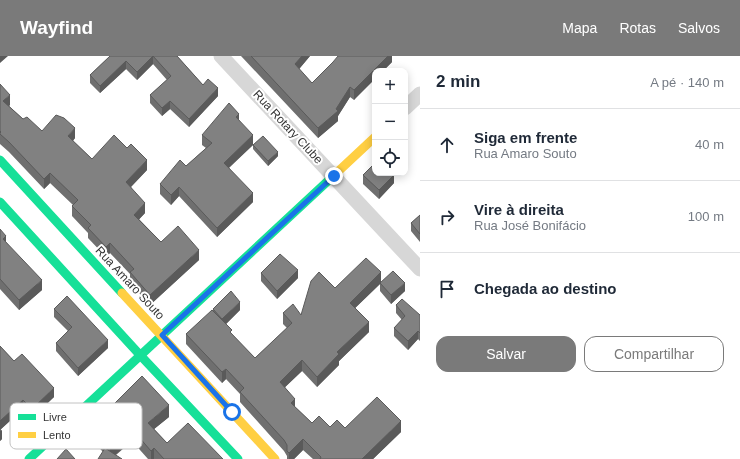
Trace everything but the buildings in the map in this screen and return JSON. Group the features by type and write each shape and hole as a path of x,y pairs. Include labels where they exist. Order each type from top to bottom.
{"street":[{"name":"Rua Rotary Clube","path":"221,56 420,269"},
{"path":"408,105 420,94"},
{"path":"89,403 372,140"},
{"name":"Rua Amaro Souto","path":"0,160 275,459"},
{"path":"0,202 140,355 238,459"},
{"path":"29,459 40,449"}],"traffic: fast":[{"path":"0,160 122,293"},
{"path":"89,403 330,179"},
{"path":"0,202 140,355 238,459"},
{"path":"29,459 40,449"}],"traffic: slow":[{"path":"330,179 372,140"},
{"path":"122,293 275,459"}],"route":[{"path":"232,412 162,335 334,176"}]}
